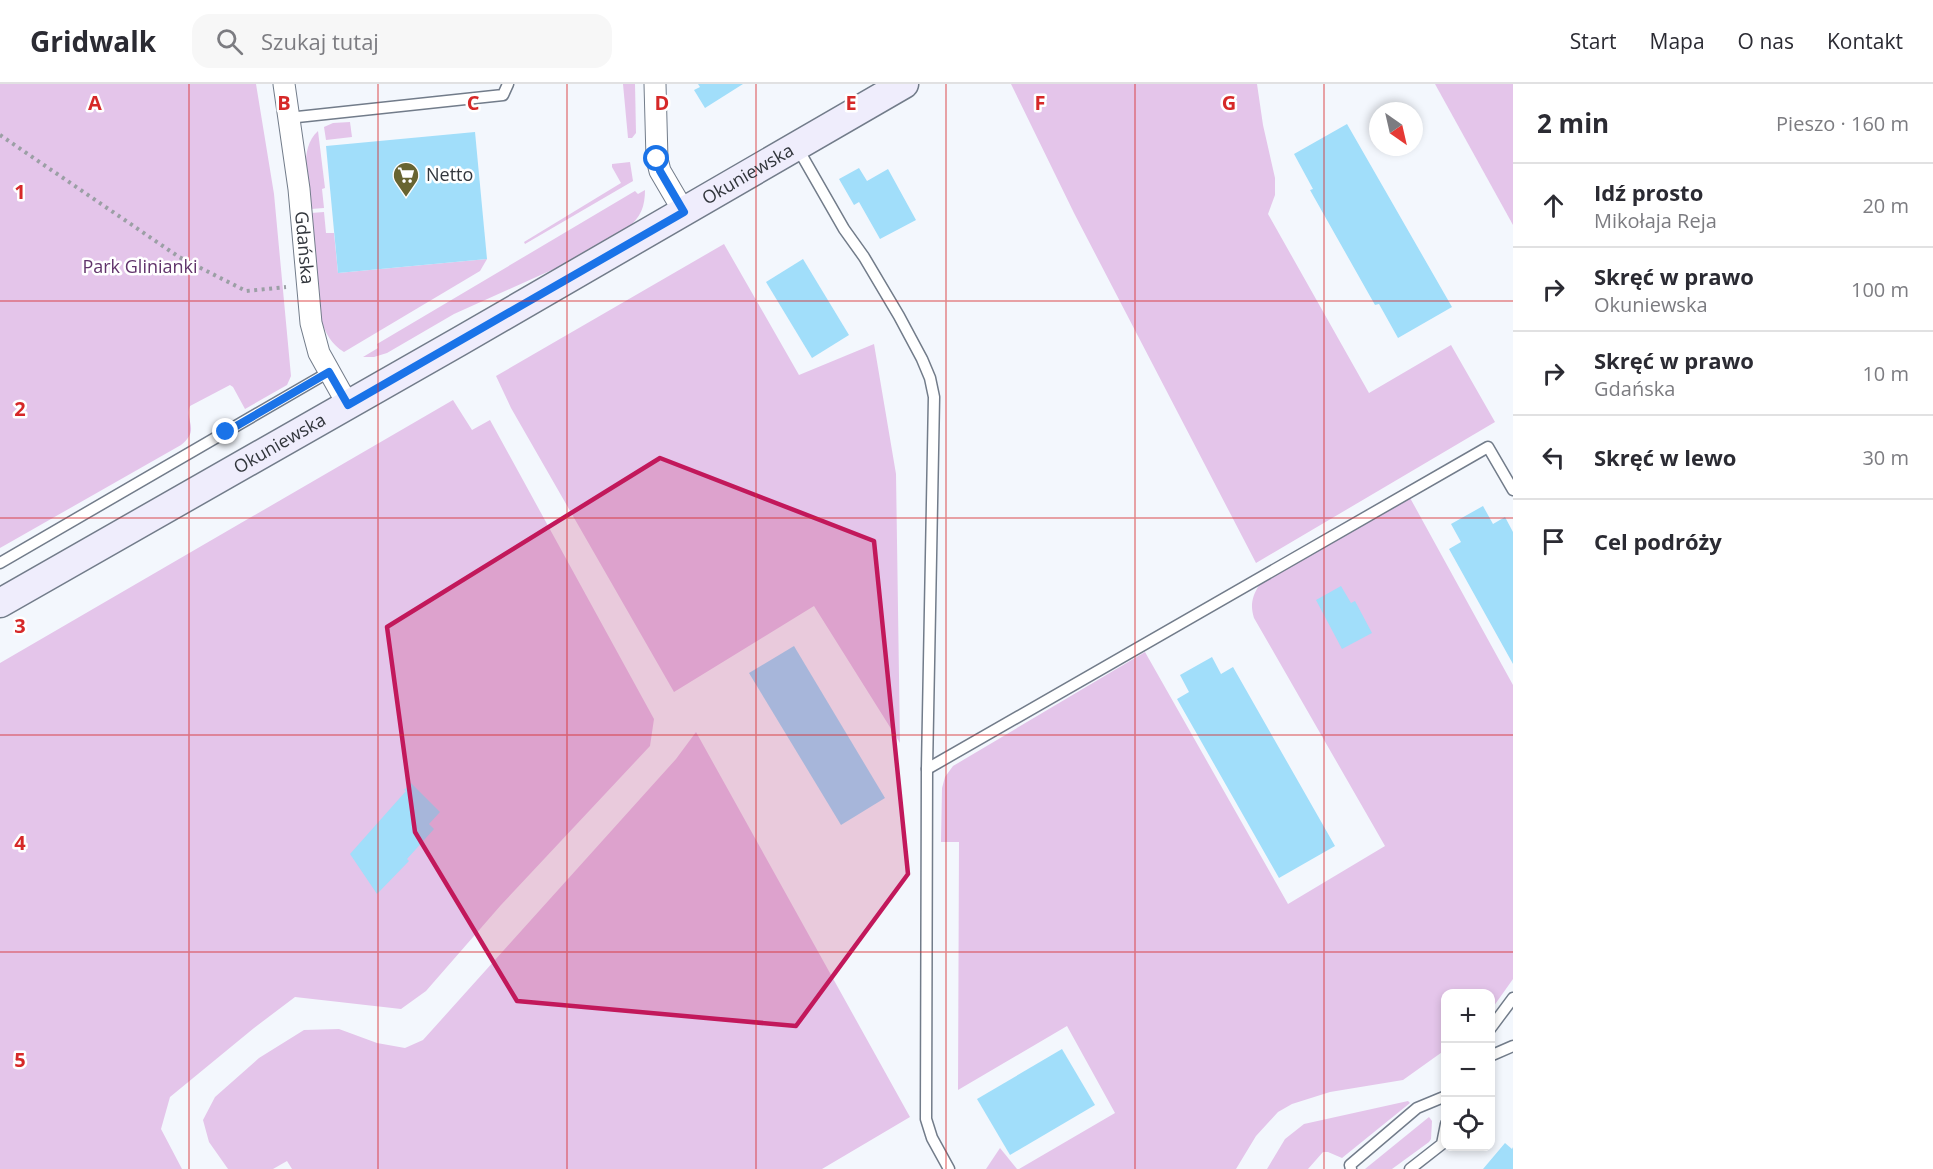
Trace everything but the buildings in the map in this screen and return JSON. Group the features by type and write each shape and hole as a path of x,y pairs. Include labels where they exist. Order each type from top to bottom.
{"main road":[{"name":"Okuniewska","path":"0,603 904,84"}],"street":[{"name":"Gdańska","path":"284,84 299,189 311,323 319,353 348,405"},
{"path":"655,84 657,159 660,171 684,212"}],"lane":[{"path":"288,118 503,95 508,84"},
{"path":"797,147 844,229 864,257 899,316 922,359 930,378 934,397 927,769 926,1119 932,1138 949,1169"},
{"path":"0,562 329,372"},
{"path":"927,769 1488,447 1513,490"},
{"path":"1495,1023 1513,998"},
{"path":"1495,1054 1513,1046"},
{"path":"1351,1169 1350,1165 1417,1108 1444,1097"},
{"path":"1410,1169 1441,1145"}],"path":[{"path":"0,135 179,257 246,291 290,287"}],"highlighted area":[{"path":"660,458 874,541 908,874 796,1026 517,1001 415,832 387,627"}],"green space":[{"name":"Park Glinianki","path":"0,84 256,84 274,194 291,376 287,385 245,409 230,385 190,406 191,430 181,445 0,548"},
{"path":"623,84 635,84 636,133 632,138 628,138"},
{"path":"1011,84 1257,84 1263,125 1275,178 1275,195 1268,214 1369,393 1451,345 1495,422 1256,563 1074,213"},
{"path":"1435,84 1513,84 1513,225"},
{"path":"350,122 352,137 326,140 324,127 333,123"},
{"path":"318,131 325,188 322,189 324,208 311,209 306,157 312,138"},
{"path":"630,162 633,181 525,244 524,242 621,183 612,164"},
{"path":"645,190 641,211 636,220 627,228 565,264 454,314 387,353 374,357 363,357 378,348 377,344 635,191 638,194"},
{"path":"324,212 326,233 334,233 338,273 487,259 480,271 344,352 330,338 321,320 311,213"},
{"path":"724,244 799,375 874,344 896,474 900,743 814,606 674,692 511,408 496,376"},
{"path":"453,400 472,430 490,420 654,719 650,746 501,905 426,991 401,1009 295,997 170,1097 161,1129 182,1169 0,1169 0,663"},
{"path":"1409,496 1513,685 1513,979 1495,1004 1495,989 1441,989 1441,1053 1403,1080 1330,1092 1292,1104 1278,1112 1256,1136 1236,1169 1019,1169 1115,1113 1067,1026 958,1090 959,842 941,842 942,788 945,777 953,766 1145,652 1288,904 1385,846 1254,618 1253,597 1259,585"},
{"path":"696,732 910,1117 822,1169 292,1169 287,1161 273,1169 228,1169 209,1142 203,1120 215,1097 259,1058 304,1030 339,1029 377,1043 405,1048 423,1040 676,759"},
{"path":"1408,1101 1410,1103 1342,1158 1323,1152 1308,1169 1267,1169 1285,1139 1304,1124"},
{"path":"1429,1117 1432,1121 1429,1142 1392,1169 1365,1169"},
{"path":"1000,1148 1017,1169 986,1169"}],"place":[{"name":"Netto","path":"406,198"}],"route":[{"path":"226,432 329,372 348,405 684,212 660,171 657,159"}]}
